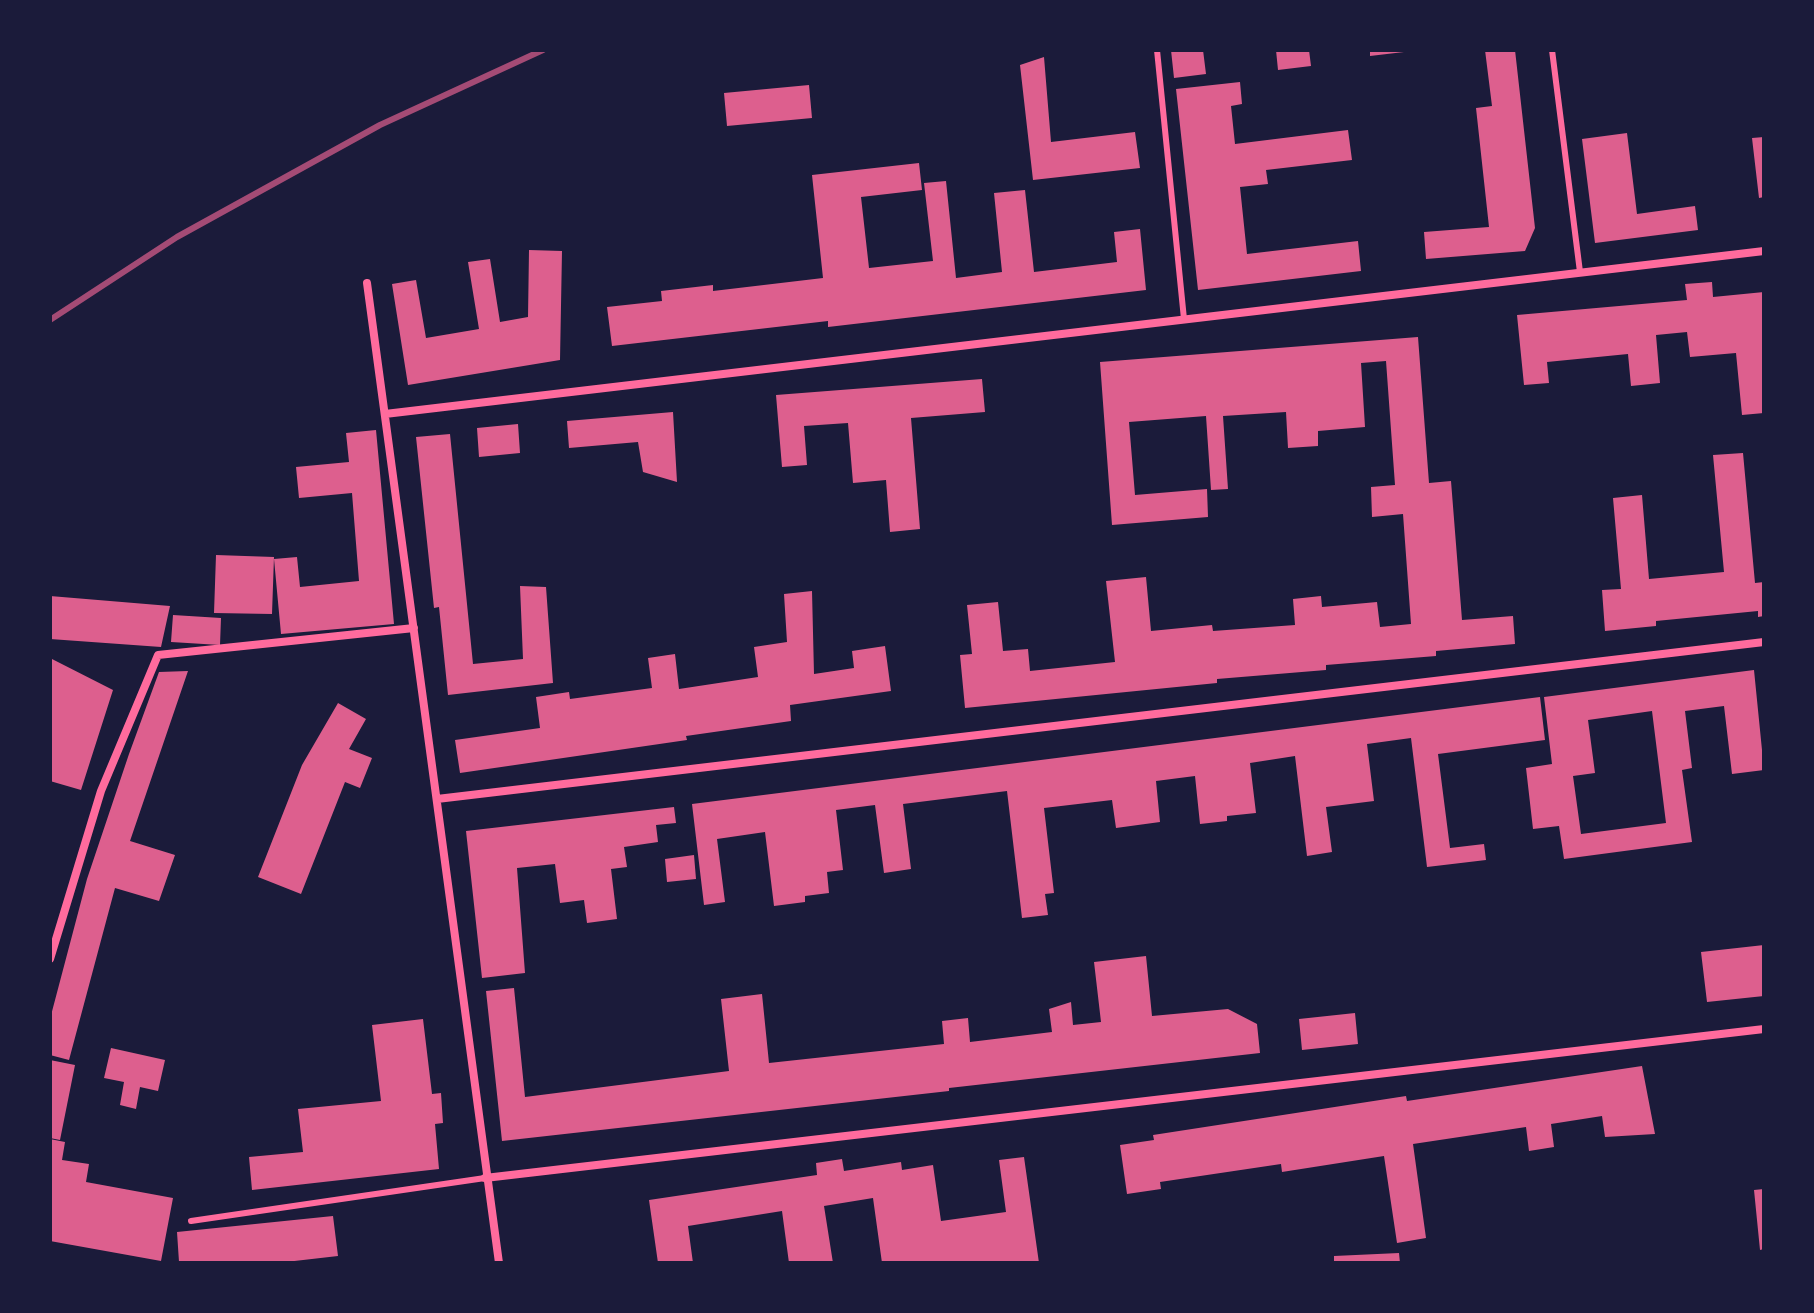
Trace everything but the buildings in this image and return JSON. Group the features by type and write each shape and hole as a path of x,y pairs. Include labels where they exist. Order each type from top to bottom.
{"street":[{"path":"385,414 1764,251"},
{"path":"367,283 485,1178 499,1263"},
{"path":"50,959 101,791 158,655 414,628"},
{"path":"437,799 1764,642"},
{"path":"485,1178 1764,1029"}],"lane":[{"path":"1157,50 1184,319"},
{"path":"1552,50 1580,272"},
{"path":"191,1221 485,1178"}],"railway":[{"path":"50,320 177,237 380,125 543,50"}]}
